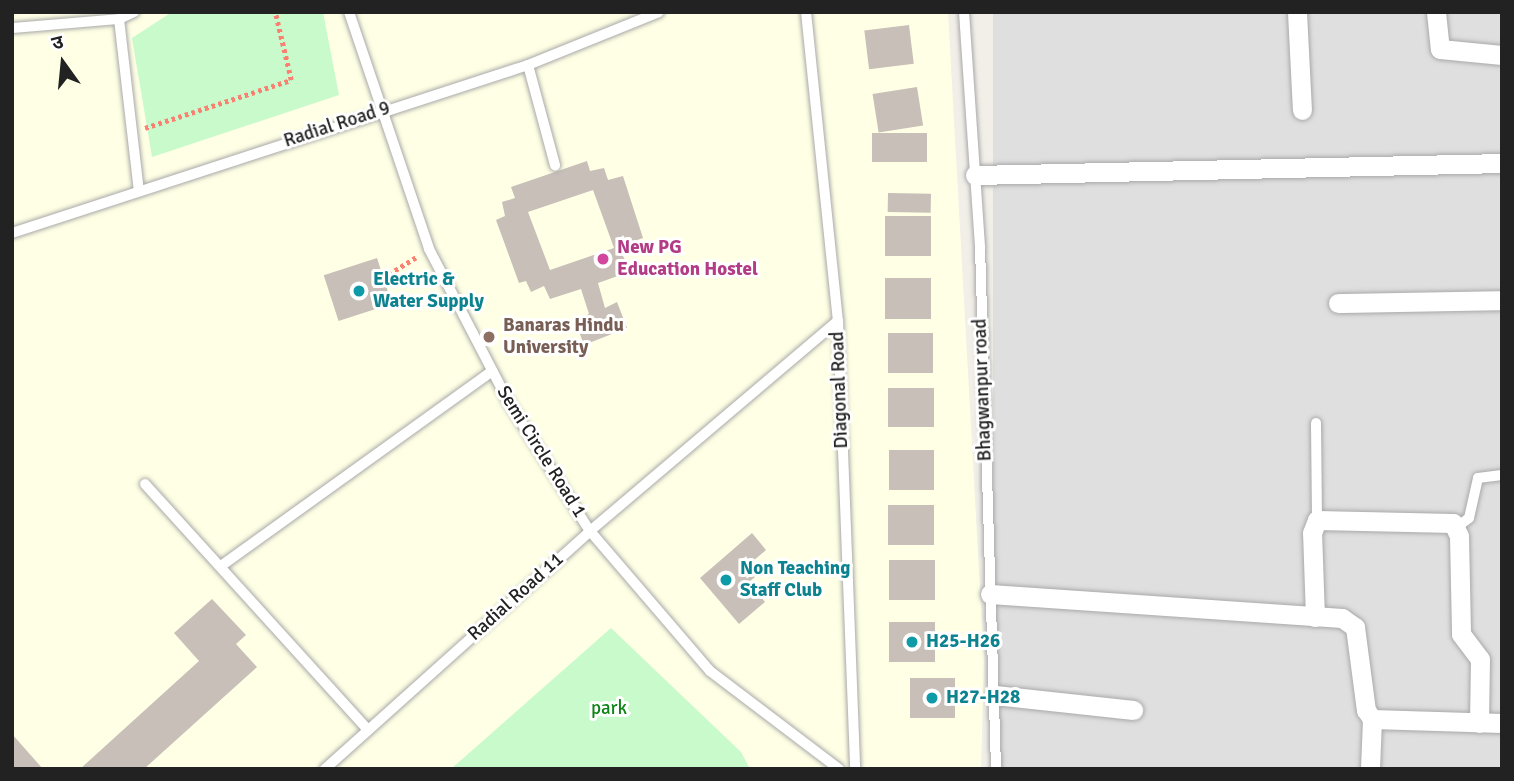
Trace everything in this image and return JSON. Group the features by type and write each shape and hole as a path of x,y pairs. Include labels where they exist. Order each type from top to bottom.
{"street":[{"path":"1297,12 1303,110"},
{"path":"1436,12 1440,49 1502,55"},
{"path":"975,175 1502,163"},
{"path":"1338,303 1502,300"},
{"path":"1315,617 1312,533 1317,520 1446,521 1457,527 1461,634 1480,659 1479,723"},
{"path":"990,594 1352,621 1366,710 1372,719 1370,769"},
{"path":"995,695 1133,710"},
{"path":"1372,719 1502,723"}],"lane":[{"path":"12,28 119,19 134,12"},
{"name":"Semi Circle Road 1","path":"349,12 429,249 492,370 590,531 710,671 839,769"},
{"name":"Radial Road 9","path":"12,233 382,110 528,65 659,12"},
{"name":"Diagonal Road","path":"806,12 838,321 855,769"},
{"name":"Bhagwanpur road","path":"964,12 975,175 996,769"},
{"path":"119,19 139,191"},
{"path":"528,65 555,165"},
{"name":"Radial Road 11","path":"325,769 590,531 838,321"},
{"path":"221,566 492,370"},
{"path":"1316,423 1317,520"},
{"path":"1457,527 1469,518 1478,478 1502,475"},
{"path":"145,484 368,730"}],"path":[{"path":"134,132 291,80 275,12"},
{"path":"383,278 429,249"}],"shaded area":[{"name":"Banaras Hindu University","path":"12,12 948,12 984,661 981,769 12,769"},
{"path":"993,12 1502,12 1502,769 993,769"}],"green space":[{"path":"172,12 323,12 339,95 152,157 132,38"},
{"name":"park","path":"611,628 741,752 750,769 451,769"}],"building":[{"path":"909,25 914,64 869,69 864,30"},
{"path":"917,87 923,126 879,133 873,94"},
{"path":"872,133 927,133 927,162 872,162"},
{"name":"New PG Education Hostel","path":"587,161 590,171 604,168 608,180 623,176 643,238 620,246 629,272 598,283 605,308 617,302 627,328 584,345 575,321 589,314 581,289 550,299 544,286 531,292 526,281 519,283 496,220 505,216 502,202 515,198 511,187","holes":["593,190 614,248 550,270 528,212"]},
{"path":"888,193 931,194 931,213 888,212"},
{"path":"885,216 931,216 931,256 885,256"},
{"name":"Electric & Water Supply","path":"377,258 392,304 339,321 324,275"},
{"path":"885,278 931,278 931,319 885,319"},
{"path":"888,333 933,333 933,373 888,373"},
{"path":"888,388 934,388 934,427 888,427"},
{"path":"889,450 934,450 934,490 889,490"},
{"path":"888,505 934,505 934,545 888,545"},
{"name":"Non Teaching Staff Club","path":"752,533 766,550 746,567 755,577 749,582 765,602 739,624 700,578"},
{"path":"889,560 935,560 935,600 889,600"},
{"path":"212,599 246,635 236,644 257,667 144,769 80,769 199,661 174,633"},
{"name":"H25-H26","path":"889,622 935,622 935,662 889,662"},
{"name":"H27-H28","path":"910,678 955,678 955,718 910,718"},
{"path":"12,734 43,769 12,769"}],"place":[{"name":"New PG Education Hostel","path":"603,259"},
{"name":"Electric & Water Supply","path":"359,291"},
{"name":"Banaras Hindu University","path":"489,337"},
{"name":"Non Teaching Staff Club","path":"726,580"},
{"name":"H25-H26","path":"912,642"},
{"name":"H27-H28","path":"932,698"}]}
